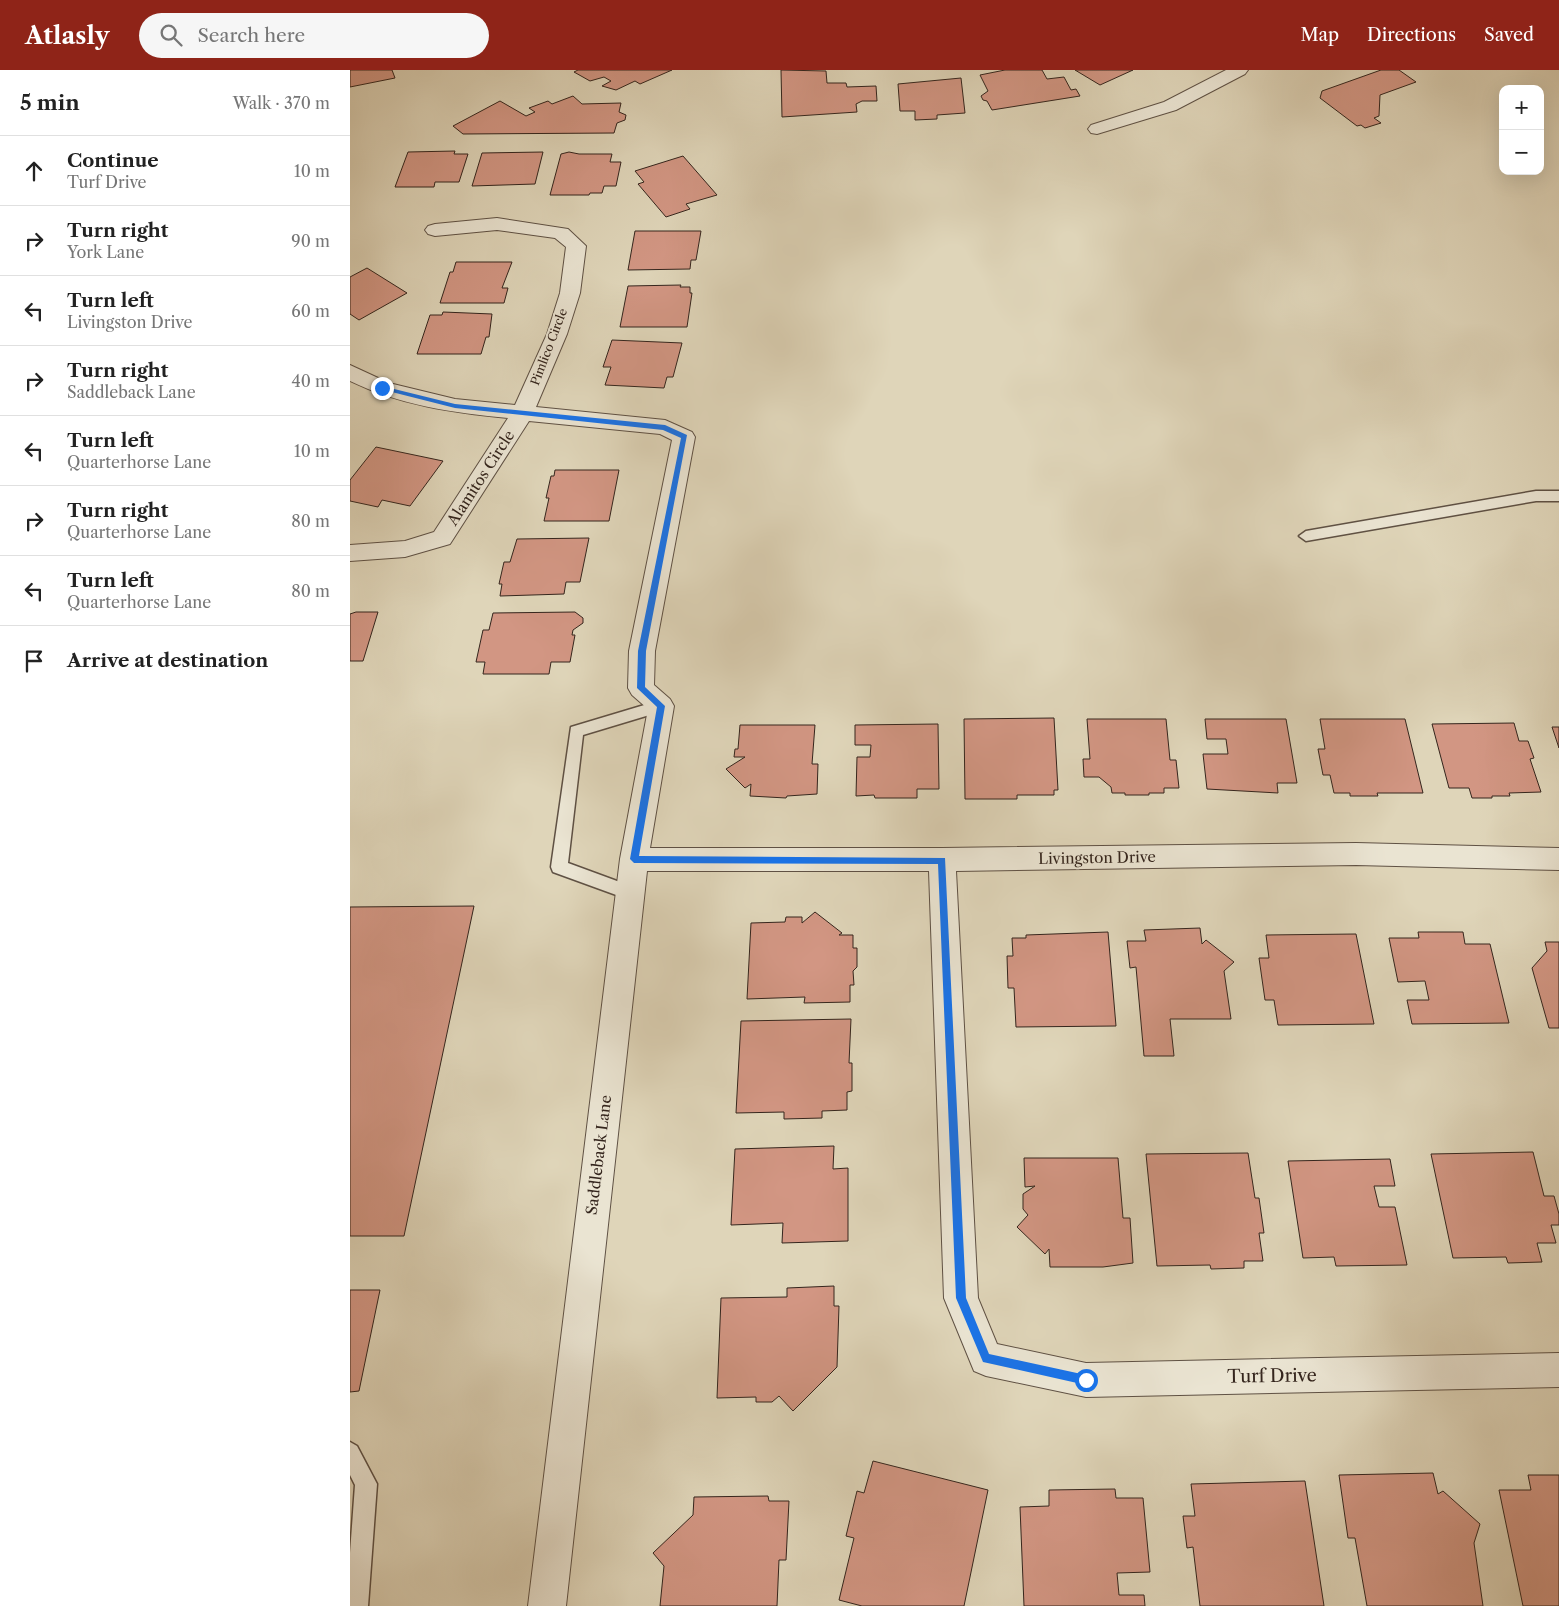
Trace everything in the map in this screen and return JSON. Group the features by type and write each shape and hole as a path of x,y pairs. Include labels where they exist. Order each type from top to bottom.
{"street":[{"path":"1097,129 1170,106 1239,70"},
{"name":"Pimlico Circle","path":"435,230 497,224 560,233 576,246 570,293 557,334 522,414"},
{"path":"350,372 382,388 455,406 665,428 684,437 642,651 641,688 661,706"},
{"name":"Alamitos Circle","path":"350,553 405,549 442,538 522,414"},
{"name":"Saddleback Lane","path":"546,1606 634,859 661,706"},
{"name":"Livingston Drive","path":"634,859 942,860 1356,854 1559,859"},
{"name":"Turf Drive","path":"942,860 961,1298 986,1359 1086,1380 1559,1370"}],"lane":[{"path":"1306,536 1536,496 1559,496"},
{"path":"630,893 560,867 576,731 661,706"},
{"path":"350,1453 366,1484 357,1606"}],"building":[{"path":"350,70 392,70 395,78 350,87"},
{"path":"578,70 672,70 640,84 635,81 616,90 602,86 611,81 604,77 590,81 574,72"},
{"path":"781,70 826,71 827,83 846,83 847,87 876,86 877,101 862,101 856,104 857,112 782,117"},
{"path":"1005,70 1042,70 1047,79 1064,77 1071,90 1076,89 1080,96 992,110 987,101 983,100 981,96 988,91 980,75"},
{"path":"1075,70 1133,70 1100,85"},
{"path":"1381,70 1399,70 1416,82 1380,95 1379,116 1374,118 1381,123 1365,128 1361,125 1357,126 1320,98 1322,91"},
{"path":"961,78 965,113 937,115 937,119 915,120 915,111 900,111 898,84"},
{"path":"573,96 582,104 621,103 619,112 626,115 625,120 617,123 614,133 463,134 453,126 500,101 526,116 535,112 529,108 548,101 552,104"},
{"path":"455,151 454,154 468,154 459,182 435,182 434,187 395,187 408,152"},
{"path":"543,152 535,184 472,186 482,153"},
{"path":"569,152 579,154 612,154 610,162 621,162 616,186 604,186 602,193 590,193 589,195 550,195 561,154"},
{"path":"683,156 717,195 686,204 690,209 666,217 638,184 644,182 635,171"},
{"path":"635,231 701,231 696,260 691,260 690,269 628,270"},
{"path":"456,262 512,262 502,288 508,288 504,303 440,303 450,272 453,272"},
{"path":"367,268 407,293 359,320 350,314 350,277"},
{"path":"681,285 680,287 690,287 690,293 692,293 687,327 620,327 628,286"},
{"path":"443,312 492,314 489,337 486,337 481,354 417,354 430,315 442,315"},
{"path":"612,340 682,343 673,377 667,377 664,388 605,385 611,367 603,367"},
{"path":"376,447 443,461 410,506 382,500 378,507 350,501 350,480"},
{"path":"555,470 619,470 609,521 544,521 549,498 546,498 551,476 554,476"},
{"path":"589,538 580,582 566,582 564,594 500,596 502,584 499,584 504,562 510,562 517,539"},
{"path":"356,612 378,612 363,661 350,661 350,614"},
{"path":"575,612 583,618 583,623 573,630 572,635 575,635 570,662 551,662 549,674 483,674 485,662 476,662 483,630 489,630 493,613"},
{"path":"1054,718 1058,790 1054,790 1054,795 1017,795 1017,799 965,799 964,719"},
{"path":"1087,719 1166,719 1170,760 1176,760 1179,788 1164,788 1164,793 1149,793 1149,795 1125,795 1125,793 1112,793 1111,787 1099,777 1084,777 1083,759 1090,759"},
{"path":"1205,719 1286,719 1297,783 1277,783 1278,793 1207,789 1203,754 1228,754 1226,739 1207,739"},
{"path":"1320,719 1405,719 1423,793 1377,793 1378,796 1350,796 1350,793 1334,793 1330,775 1323,775 1318,749 1325,749"},
{"path":"1514,723 1519,741 1528,741 1534,758 1530,759 1541,792 1509,793 1510,796 1472,798 1469,788 1449,788 1432,724"},
{"path":"938,724 939,789 917,789 917,798 875,798 874,795 856,796 857,757 870,757 871,745 855,745 855,725"},
{"path":"740,725 815,725 812,764 818,764 817,794 787,796 786,798 750,796 751,784 745,788 726,769 745,757 734,757 735,749 738,749"},
{"path":"1552,727 1559,727 1559,748"},
{"path":"474,906 404,1236 350,1236 350,907"},
{"path":"815,912 842,933 839,935 853,935 853,948 857,948 857,967 853,971 854,985 850,985 850,1002 804,1003 805,997 747,999 751,923 785,922 786,917 802,917 802,923"},
{"path":"1200,928 1202,944 1206,940 1234,962 1224,971 1231,1019 1170,1019 1174,1056 1144,1056 1136,967 1130,968 1127,941 1146,941 1144,930"},
{"path":"1108,932 1116,1026 1016,1027 1014,988 1008,988 1007,956 1013,956 1012,938 1026,938 1026,935"},
{"path":"1418,932 1463,932 1465,944 1490,944 1509,1023 1412,1024 1407,1000 1429,1000 1425,981 1398,982 1389,938 1419,938"},
{"path":"1356,934 1374,1024 1278,1025 1274,1000 1265,1000 1259,958 1269,958 1266,935"},
{"path":"1545,942 1559,942 1559,1028 1549,1028 1532,968 1547,951"},
{"path":"851,1019 849,1063 852,1063 852,1091 847,1092 847,1110 822,1111 822,1118 784,1119 784,1112 736,1113 741,1021"},
{"path":"834,1146 833,1169 848,1168 848,1241 782,1243 783,1223 731,1225 735,1149"},
{"path":"1533,1152 1544,1196 1554,1196 1559,1214 1559,1225 1551,1225 1556,1243 1537,1243 1542,1262 1508,1263 1506,1257 1453,1258 1431,1154"},
{"path":"1248,1153 1255,1198 1259,1198 1264,1233 1259,1233 1263,1261 1244,1261 1244,1268 1211,1269 1210,1265 1157,1266 1146,1154"},
{"path":"1024,1158 1118,1158 1123,1218 1130,1218 1133,1263 1103,1267 1050,1267 1049,1249 1045,1254 1017,1227 1028,1215 1023,1209 1023,1194 1035,1186 1025,1187"},
{"path":"1390,1159 1395,1186 1374,1186 1379,1207 1395,1207 1407,1265 1336,1266 1334,1257 1303,1258 1288,1161"},
{"path":"834,1286 834,1306 839,1306 837,1367 793,1411 779,1396 772,1402 756,1402 756,1397 717,1398 721,1298 787,1297 787,1288"},
{"path":"350,1290 380,1290 359,1391 350,1392"},
{"path":"873,1461 988,1490 964,1606 862,1606 839,1600 854,1538 846,1536 857,1491 864,1493"},
{"path":"1433,1473 1438,1494 1443,1491 1480,1524 1474,1543 1483,1606 1367,1606 1355,1538 1348,1538 1339,1475"},
{"path":"1528,1475 1559,1475 1559,1606 1523,1606 1499,1490 1531,1490"},
{"path":"1305,1481 1324,1606 1200,1606 1193,1547 1187,1548 1183,1516 1195,1516 1191,1484"},
{"path":"1115,1489 1116,1498 1143,1498 1150,1572 1117,1573 1119,1595 1144,1595 1145,1606 1024,1606 1020,1507 1049,1506 1049,1490"},
{"path":"768,1496 769,1501 789,1501 786,1560 779,1560 777,1606 660,1606 664,1566 653,1553 693,1515 694,1497"}],"route":[{"path":"382,388 455,406 665,428 684,437 642,651 641,688 661,706 634,859 942,860 961,1298 986,1359 1086,1380"}]}
